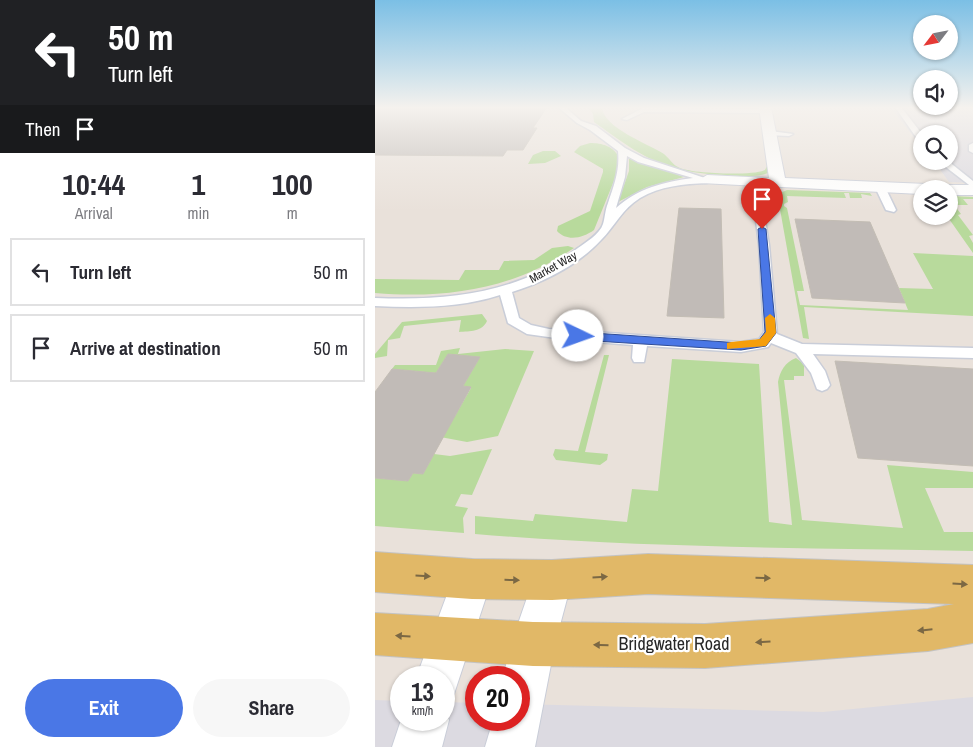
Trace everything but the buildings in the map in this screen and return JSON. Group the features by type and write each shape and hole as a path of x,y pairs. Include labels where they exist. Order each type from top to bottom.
{"main road":[{"path":"375,572 472,579 552,580 648,574 973,585"},
{"name":"Bridgwater Road","path":"375,634 444,659 533,644 705,646 928,630 973,622"}],"street":[{"path":"771,142 778,183"},
{"name":"Market Way","path":"707,180 913,188"},
{"path":"958,190 973,190"},
{"path":"444,659 472,579"},
{"path":"528,666 552,580"},
{"path":"417,747 422,731"},
{"path":"510,747 514,731"}],"lane":[{"name":"Market Way","path":"611,142 622,150 656,166 707,180"},
{"path":"973,145 973,151"},
{"path":"607,223 613,198 624,170 622,150"},
{"path":"954,170 973,185"},
{"name":"Market Way","path":"375,302 439,303 505,290 532,280 565,263 594,242 607,223 621,208 645,192 678,183 707,180"},
{"path":"505,290 513,320 527,329 549,334 741,346 763,343 771,333 764,245 755,181"},
{"path":"880,187 891,210"},
{"path":"573,353 578,336"},
{"path":"768,336 801,350 973,353"},
{"path":"639,358 641,340"},
{"path":"801,350 818,371 822,385"}],"shaded area":[{"path":"958,142 973,142 973,183 948,180 940,170 958,170"},
{"path":"973,697 973,747 375,747 375,700 390,701 390,731 455,731 455,702 465,703 465,731 530,731 530,704 823,712"}],"green space":[{"path":"622,142 641,142 664,154 676,166 707,173 736,174 759,172 765,170 767,166 772,166 768,173 758,176 704,174 669,167"},
{"path":"590,143 603,145 614,151 620,159 618,171 594,230 580,237 565,237 557,231 558,226 590,211 603,172 603,169 574,152 580,146"},
{"path":"543,151 555,151 561,156 545,163 528,164 533,155"},
{"path":"629,159 684,177 647,187 618,202 629,171"},
{"path":"787,190 870,193 872,196 861,194 862,198 850,198 849,193 844,193 846,198 787,196 788,202 784,206 787,208 804,291 797,291 800,305 908,310 899,288 933,289 913,253 973,256 973,316 804,307 809,339 803,338 778,198 780,193"},
{"path":"958,196 973,197 973,199 963,199 968,205 958,205"},
{"path":"958,215 973,235 969,236 973,243 973,253 953,225 958,225"},
{"path":"568,246 574,248 528,273 479,288 428,294 375,293 375,279 459,280 465,270 499,270 504,261 534,260 552,248"},
{"path":"482,314 487,321 485,325 471,331 459,332 461,320 404,326 400,338 388,340 387,356 375,358 375,354 402,322"},
{"path":"460,348 458,354 505,349 534,351 498,436 467,442 435,436 446,416 455,416 471,388 463,386 480,357 448,354 436,373 392,369 395,365 436,365 441,351"},
{"path":"604,355 609,355 585,452 608,454 607,460 600,465 556,460 553,455 555,449 578,451"},
{"path":"796,358 804,364 804,376 794,376 794,380 784,380 802,520 903,528 887,465 973,472 973,488 925,488 944,532 973,532 973,551 662,545 475,534 475,516 533,521 535,514 627,522 632,489 658,491 672,359 759,364 769,522 792,525 778,382 784,367"},
{"path":"492,449 472,495 461,494 455,506 468,508 463,518 464,533 375,526 375,478 408,481 413,473 423,474 434,454 450,456"}],"slow traffic":[{"path":"731,346 763,343 771,333 770,318"}],"route":[{"path":"578,336 741,346 763,343 771,333 762,229"}]}
